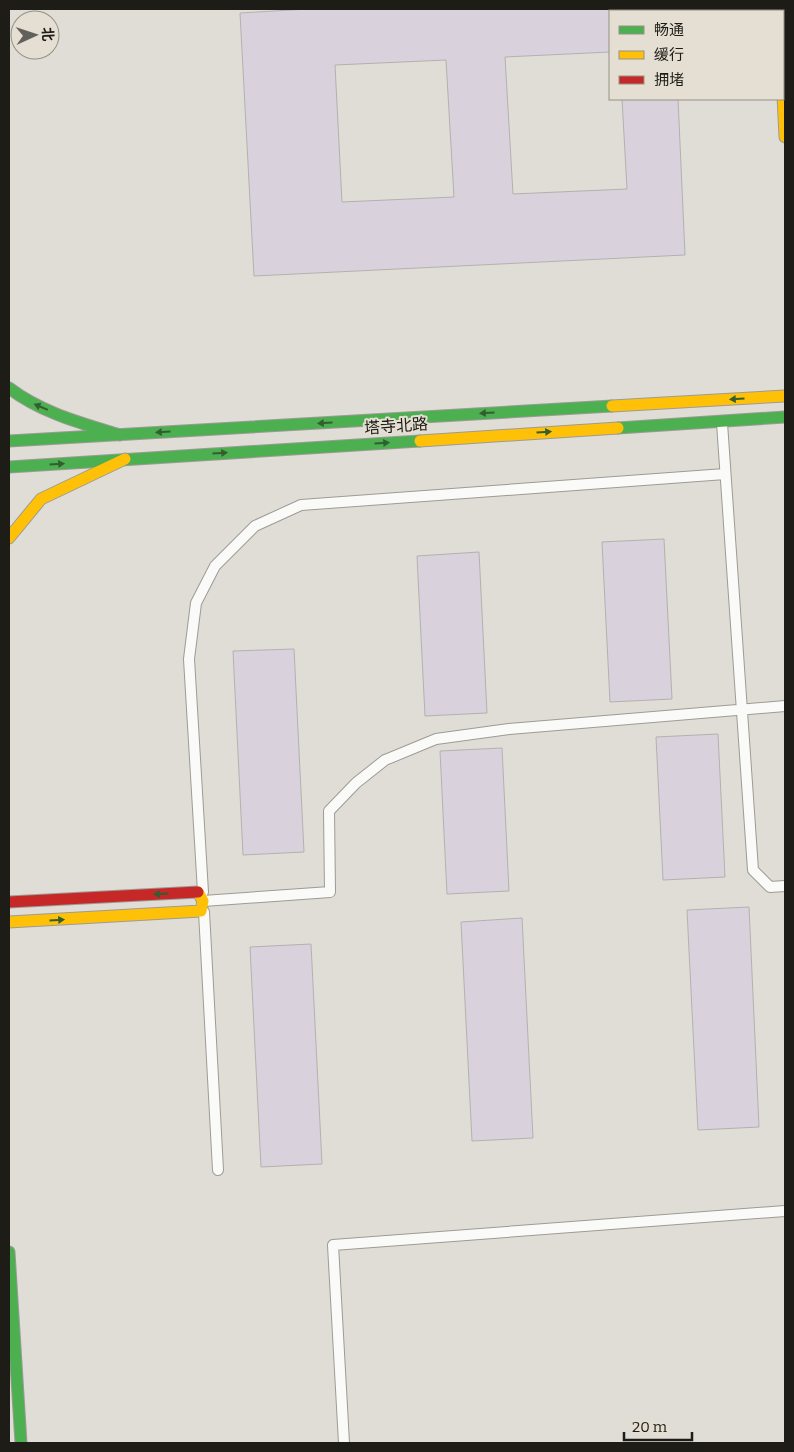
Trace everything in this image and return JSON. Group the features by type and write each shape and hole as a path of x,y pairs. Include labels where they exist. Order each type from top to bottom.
{"main road":[{"path":"783,100 785,137"},
{"path":"9,388 20,398 64,417 120,435"},
{"name":"塔寺北路","path":"9,441 785,396"},
{"name":"塔寺北路","path":"9,467 785,417"},
{"path":"9,538 41,499 125,460"},
{"path":"9,902 199,892 203,901 202,912 9,922"},
{"path":"9,1252 21,1443"}],"lane":[{"path":"722,421 754,870 770,887 785,886"},
{"path":"218,1170 189,659 196,603 215,566 255,526 301,505 725,474"},
{"path":"203,901 330,892 329,811 356,783 385,760 436,739 509,729 785,706"},
{"path":"344,1443 333,1245 785,1211"}],"building":[{"path":"308,9 674,9 609,10 609,52 505,57 513,194 627,189 622,100 678,100 685,255 254,276 240,13","holes":["446,60 454,197 342,202 335,65"]},
{"path":"664,539 672,699 610,702 602,542"},
{"path":"479,552 487,713 425,716 417,556"},
{"path":"294,649 304,852 243,855 233,651"},
{"path":"718,734 725,877 663,880 656,737"},
{"path":"502,748 509,891 447,894 440,751"},
{"path":"749,907 759,1127 698,1130 687,910"},
{"path":"522,918 533,1138 472,1141 461,922"},
{"path":"311,944 322,1164 261,1167 250,947"}],"traffic: fast":[{"path":"9,388 48,411 120,435"},
{"path":"9,441 612,406"},
{"path":"618,428 785,417"},
{"path":"9,467 420,441"},
{"path":"9,1252 21,1443"}],"traffic: slow":[{"path":"783,100 785,137"},
{"path":"612,406 785,396"},
{"path":"420,441 618,428"},
{"path":"9,538 41,499 125,459"},
{"path":"9,922 201,911 203,901 198,892"}],"traffic: jam":[{"path":"9,902 198,892"}]}
